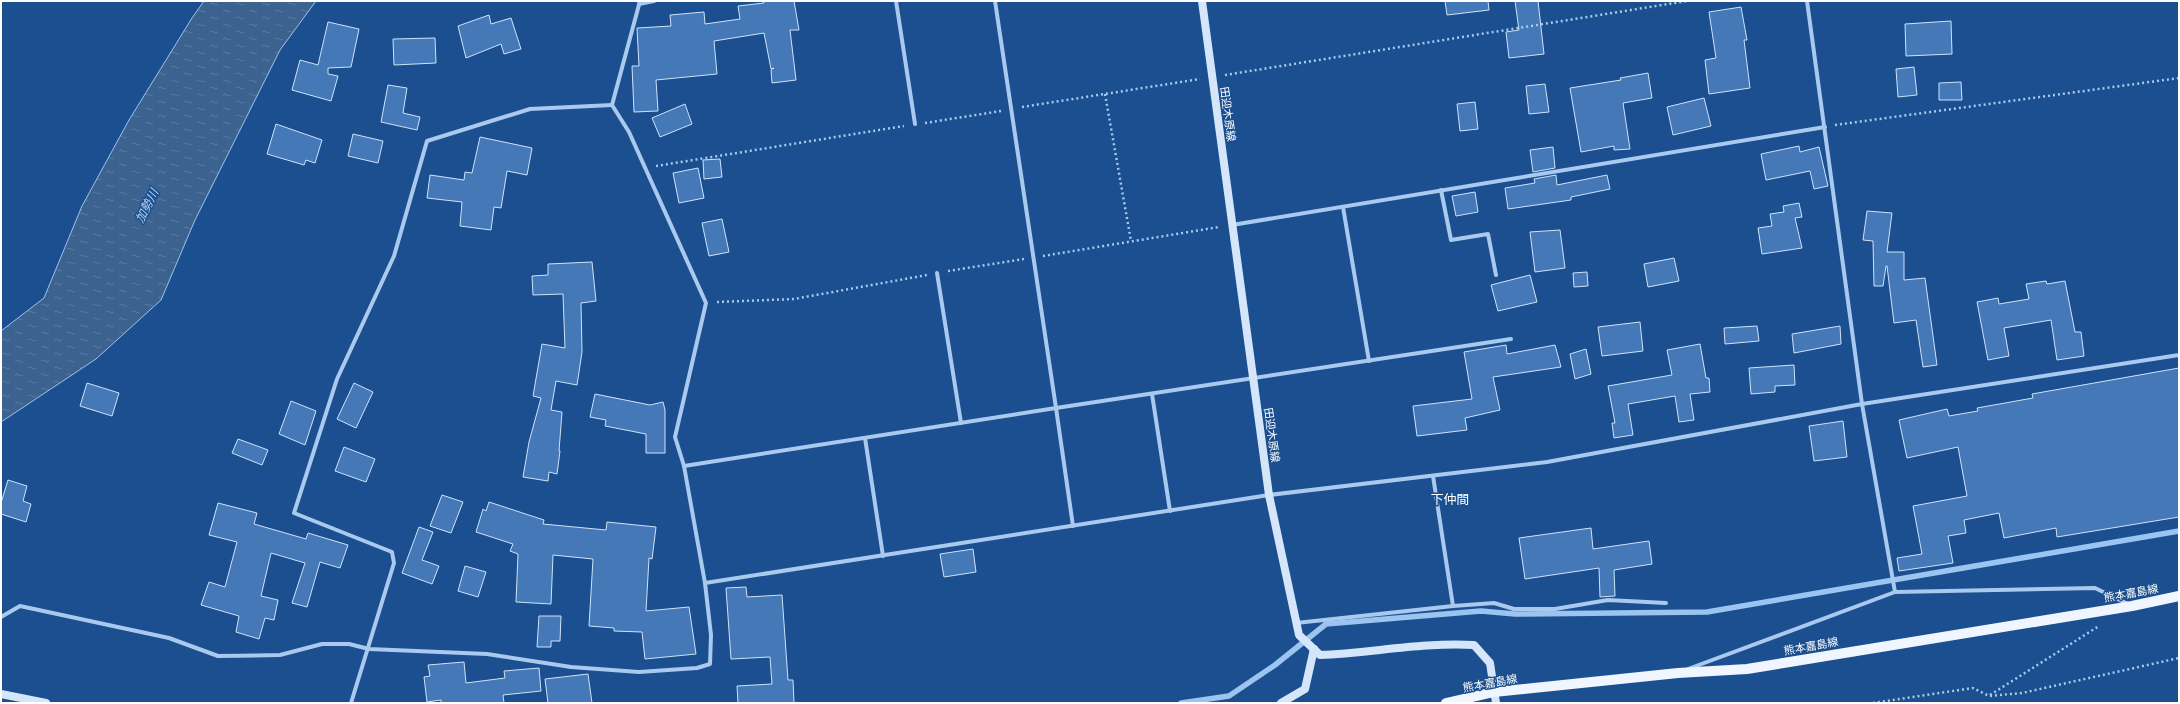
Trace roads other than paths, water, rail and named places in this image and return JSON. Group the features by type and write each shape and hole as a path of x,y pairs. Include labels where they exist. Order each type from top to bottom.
{"main road":[{"name":"田迎木原線","path":"1202,1 1269,495 1299,635 1320,655 1356,654 1449,644 1474,645 1490,663 1494,692"},
{"name":"熊本嘉島線","path":"1446,703 1494,692 1678,673 1747,669 2132,606 2179,596"},
{"path":"1281,703 1305,689 1314,649"},
{"path":"1494,692 1496,703"},
{"path":"1,694 46,703"}],"street":[{"path":"1,617 20,606 169,638 218,656 280,655 322,644 349,644 369,649 487,654 571,667 639,672 697,668 710,664 711,635 705,583 684,466 675,437 706,303 629,132 612,105 639,2 654,1"},
{"path":"896,1 915,124"},
{"path":"995,1 1073,526"},
{"path":"1807,1 1862,404 1895,592"},
{"path":"351,703 369,649 394,563 392,552 294,513 337,379 394,256 427,141 530,110 612,105"},
{"path":"1232,225 1825,127"},
{"path":"1441,190 1451,240 1488,234 1496,275"},
{"path":"1343,207 1369,361"},
{"path":"937,273 961,423"},
{"path":"684,466 1511,339"},
{"path":"705,583 1269,495 1547,462 1862,404 2179,355"},
{"path":"1152,394 1170,511"},
{"path":"865,438 883,556"},
{"path":"1433,476 1453,606"},
{"path":"1678,673 1895,592 2095,588 2132,606"},
{"path":"1296,623 1494,603 1514,609 1555,609 1608,600 1666,603"}],"water":[{"name":"加勢川","path":"204,1 316,1 280,50 195,220 161,300 96,359 1,422 1,331 44,298 82,206 129,120"}],"waterway":[{"path":"1181,703 1229,696 1275,665 1326,624 1481,611 1515,614 1707,612 2179,531"}],"district":[{"name":"下仲間","path":"1450,499"}]}
